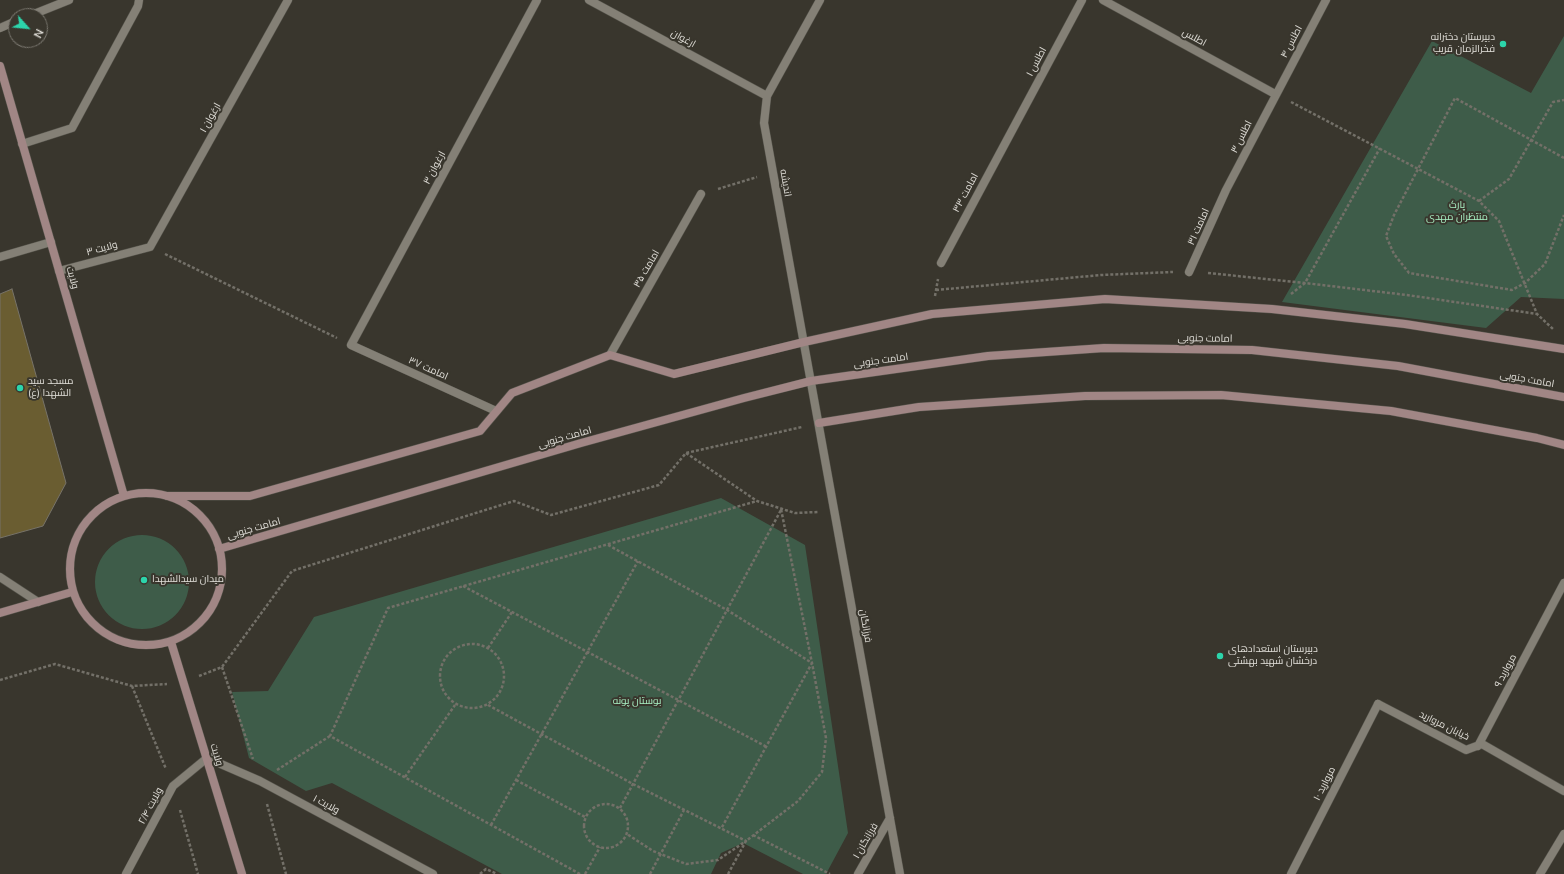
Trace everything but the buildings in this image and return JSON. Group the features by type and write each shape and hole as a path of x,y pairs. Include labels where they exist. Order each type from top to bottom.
{"street":[{"path":"48,8 69,0"},
{"path":"22,144 72,128 138,6 139,0"},
{"name":"ارغوان ۱","path":"150,247 288,0"},
{"name":"ارغوان ۳","path":"351,345 537,0"},
{"name":"ارغوان","path":"589,0 767,96"},
{"name":"اندیشه","path":"811,381 764,123 767,96 820,0"},
{"name":"اطلس ۱","path":"1010,133 1082,0"},
{"name":"اطلس","path":"1103,0 1275,94"},
{"name":"اطلس ۴","path":"1275,94 1326,0"},
{"name":"ولایت","path":"0,66 124,496"},
{"name":"اطلس ۳","path":"1226,190 1275,94"},
{"name":"امامت ۳۳","path":"941,263 1010,133"},
{"name":"امامت ۳۱","path":"1190,272 1226,190"},
{"name":"امامت ۳۵","path":"610,355 701,194"},
{"path":"0,256 51,242"},
{"name":"ولایت ۳","path":"59,271 150,247"},
{"path":"167,496 186,504 203,518 215,536 222,561 220,587 210,610 193,630 171,642 146,646 122,643 100,632 83,614 72,592 69,568 73,544 85,523 102,506 124,496 145,493 167,496 250,496 480,431 512,392 610,355 674,374 804,342 932,314 1105,300 1272,309 1405,324 1564,349"},
{"name":"امامت ۳۷","path":"351,345 496,411"},
{"name":"امامت جنوبی","path":"219,549 581,443 811,381 988,356 1104,348 1252,350 1398,366 1564,397"},
{"name":"فرزانگان","path":"811,381 900,874"},
{"path":"819,423 920,407 1085,396 1221,395 1391,411 1537,438 1564,445"},
{"path":"0,577 38,602"},
{"name":"مروارید ۹","path":"1478,746 1564,583"},
{"path":"0,613 72,592"},
{"name":"ولایت","path":"171,642 242,874"},
{"name":"خیابان مروارید","path":"1378,704 1466,750 1482,744 1564,791"},
{"name":"مروارید ۱۰","path":"1291,874 1378,704"},
{"name":"ولایت ۱","path":"207,758 260,781 433,874"},
{"name":"ولایت ۲/۴","path":"126,874 173,786 207,758"},
{"name":"فرزانگان ۱","path":"858,874 890,818"},
{"path":"1540,874 1564,834"}],"path":[{"path":"1275,94 1479,201 1499,221 1537,314 1559,334"},
{"path":"1564,158 1532,139 1455,98 1394,215 1386,236 1394,254 1409,273 1512,290 1525,284 1545,264 1564,215"},
{"path":"1479,201 1509,179 1553,102 1564,100"},
{"path":"1272,309 1305,283 1380,148"},
{"path":"701,194 772,172"},
{"path":"150,247 351,345"},
{"path":"932,314 941,263"},
{"path":"936,290 1101,275 1190,272 1407,295 1537,314"},
{"path":"0,680 55,664 132,686 183,683 222,667 292,571 514,501 551,516 659,486 686,453 819,423"},
{"path":"686,453 757,501 795,513 834,511"},
{"path":"260,781 330,736 388,608 757,501"},
{"path":"620,808 781,509"},
{"path":"627,834 652,851 686,864 718,860 746,841 798,801 822,772 826,738 781,509"},
{"path":"608,545 727,610 812,663"},
{"path":"491,825 638,561"},
{"path":"463,586 767,747"},
{"path":"488,648 512,612"},
{"path":"471,644 488,648 500,660 504,676 500,692 488,705 472,709 455,705 444,693 439,677 443,660 455,648 471,644"},
{"path":"721,829 812,663"},
{"path":"405,778 455,705"},
{"path":"488,705 633,784 746,841"},
{"path":"330,736 580,874"},
{"path":"516,780 585,817"},
{"path":"607,803 620,808 627,820 627,834 617,844 604,848 591,843 584,831 585,817 594,806 607,803"},
{"path":"650,874 684,810"},
{"path":"753,835 830,874"},
{"path":"728,874 746,841"},
{"path":"585,874 600,847"},
{"path":"480,874 486,869 497,874"}],"green space":[{"name":"پارک منتظران مهدی","path":"1564,36 1564,299 1521,297 1486,328 1282,302 1432,41 1531,93"},
{"name":"بوستان پونه","path":"721,498 805,545 848,833 826,874 803,874 743,843 721,853 711,874 502,874 332,783 306,791 249,758 232,692 268,691 314,617"},
{"path":"142,535 160,539 175,549 185,564 189,582 185,600 175,615 160,625 142,629 124,625 109,615 99,600 95,582 99,564 109,549 124,539"}],"place":[{"name":"دبیرستان دخترانه فخرالزمان قریب","path":"1503,44"},
{"name":"مسجد سید الشهدا (ع)","path":"20,388"},
{"name":"میدان سیدالشهدا","path":"144,580"},
{"name":"دبیرستان استعدادهای درخشان شهید بهشتی","path":"1220,656"}]}
